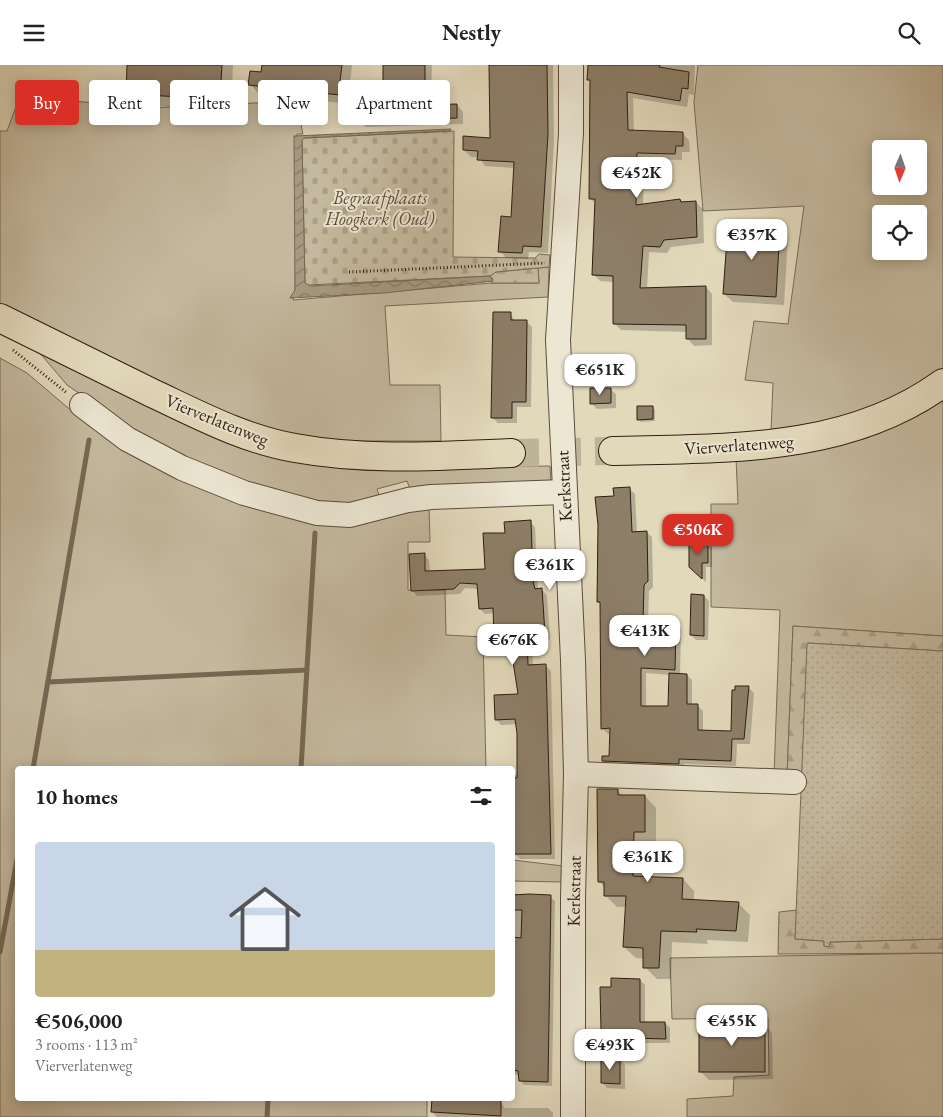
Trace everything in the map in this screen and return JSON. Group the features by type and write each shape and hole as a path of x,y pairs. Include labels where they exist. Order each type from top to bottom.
{"main road":[{"name":"Vierverlatenweg","path":"0,318 206,419 251,437 294,448 347,454 398,457 511,453"},
{"name":"Vierverlatenweg","path":"613,451 750,448 793,443 863,424 900,409 943,383"}],"street":[{"name":"Kerkstraat","path":"571,65 571,133 558,340 573,659 576,774 573,898 573,1117"},
{"path":"82,405 127,439 182,469 244,493 317,513 350,515 408,500 431,497 564,492"},
{"path":"576,774 794,782"}],"path":[{"path":"349,273 563,262"},
{"path":"11,349 82,405"}],"green space":[{"path":"698,65 943,65 943,369 897,398 855,416 771,431 773,383 745,380 754,321 788,324 804,206 703,211 694,102"},
{"path":"79,101 89,102 89,125 160,125 160,107 170,107 170,125 248,125 248,103 258,103 258,125 301,125 303,134 297,134 295,290 293,300 491,283 539,283 538,268 549,267 548,297 385,306 390,385 440,385 441,441 319,441 240,422 0,306 0,131 7,131 15,109 15,125 79,125"},
{"name":"Begraafplaats Hoogkerk (Oud)","path":"454,131 453,257 535,258 539,254 550,255 549,267 496,272 490,276 307,285 305,283 302,140 304,138"},
{"path":"538,268 539,283 491,283 493,279 490,276 495,272"},
{"path":"33,345 347,466 348,469 550,466 551,486 412,494 407,481 377,489 381,502 366,507 305,503 170,456 67,385"},
{"path":"0,358 27,373 87,424 94,423 291,513 429,507 430,542 408,542 408,590 445,590 446,635 483,637 486,766 15,766 15,1101 427,1101 427,1117 0,1117"},
{"path":"943,399 943,636 793,626 787,776 774,776 780,610 711,607 711,504 738,504 736,458 800,452 867,438"},
{"path":"793,626 943,636 943,651 808,643 802,776 787,776"},
{"path":"807,643 943,651 943,939 830,942 829,947 824,946 824,941 795,939"},
{"path":"515,860 563,866 563,882 515,881"},
{"path":"797,910 795,939 824,941 824,946 830,942 943,939 943,953 778,954 779,912"},
{"path":"943,953 943,1117 687,1117 687,1099 733,1096 734,1077 769,1075 768,1018 672,1019 670,958"}],"water":[{"path":"451,129 450,131 304,138 302,140 305,283 310,286 490,276 493,281 384,293 290,298 295,290 294,136"}],"building":[{"path":"127,65 222,65 221,80 170,80 170,96 160,96 160,80 126,80"},
{"path":"262,65 342,65 340,80 338,80 338,95 328,94 328,80 258,80 258,86 248,85 250,71 261,72"},
{"path":"383,65 425,65 425,80 383,80"},
{"path":"489,65 547,65 548,134 541,247 523,246 522,253 498,252 501,216 511,217 514,162 477,160 478,151 463,150 463,136 490,138"},
{"path":"588,65 660,65 659,67 689,72 688,89 682,88 680,101 627,92 628,130 683,132 683,146 676,146 675,154 637,153 636,205 680,199 681,202 696,201 697,237 664,240 660,247 643,246 640,288 706,286 706,339 686,339 686,325 613,324 613,276 592,275 595,199 589,199 590,80 587,80"},
{"path":"450,104 457,104 457,118 450,118"},
{"path":"728,225 780,229 776,297 723,294"},
{"path":"493,312 511,312 511,320 527,320 526,402 512,402 512,418 491,418"},
{"path":"590,388 611,388 611,403 590,404"},
{"path":"637,406 653,406 653,419 637,420"},
{"path":"630,487 632,532 647,531 648,581 644,585 643,622 676,623 675,670 641,668 641,706 668,706 669,673 687,674 687,704 698,704 698,730 731,731 732,690 735,690 735,686 749,686 744,739 732,739 731,761 679,759 679,764 602,761 602,756 609,756 610,728 601,729 600,602 597,602 598,525 595,497 614,496 613,488"},
{"path":"531,520 533,581 535,589 542,588 545,634 527,635 528,665 546,664 551,854 515,854 517,733 515,719 495,720 494,695 518,694 512,655 507,655 506,638 494,638 493,608 479,609 477,584 460,583 454,589 411,591 409,554 425,553 425,571 485,569 483,533 505,533 504,522"},
{"path":"689,541 708,542 708,563 702,563 702,579 689,567"},
{"path":"691,594 704,595 704,636 690,635"},
{"path":"597,789 618,789 618,795 645,795 645,832 634,832 633,876 683,878 682,899 739,902 736,931 696,929 697,932 661,931 659,968 643,968 643,948 623,947 626,896 604,896 604,882 598,882"},
{"path":"515,895 551,895 548,1082 519,1081 518,1071 515,1070 515,937 521,938 522,910 515,910"},
{"path":"611,978 640,979 640,1022 665,1022 666,1039 630,1038 629,1030 601,1030 600,987 611,987"},
{"path":"699,1023 765,1023 765,1072 699,1072"},
{"path":"601,1058 620,1059 620,1084 601,1083"},
{"path":"432,1101 501,1101 501,1116 431,1112"}],"waterway":[{"path":"34,766 89,440"},
{"path":"301,766 315,533"},
{"path":"48,682 307,670"},
{"path":"0,952 15,870"},
{"path":"267,1117 268,1101"}],"tunnel":[{"path":"511,453 613,451"}]}
